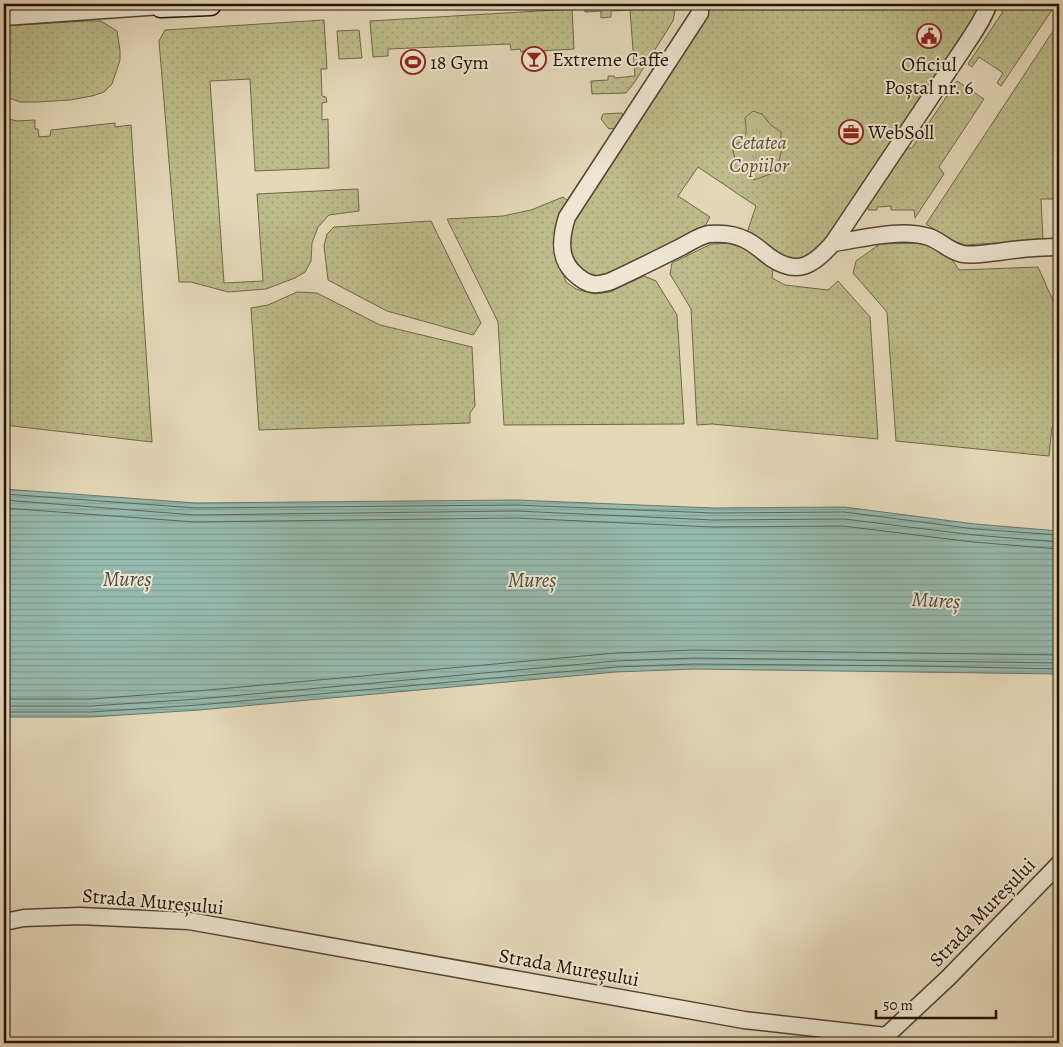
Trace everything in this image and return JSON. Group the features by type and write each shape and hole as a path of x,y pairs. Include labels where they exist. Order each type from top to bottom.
{"street":[{"path":"4,17 161,5 210,4"},
{"path":"699,4 700,13 568,217 563,231 562,252 568,267 580,280 594,284 609,282 707,234 735,235 756,246 784,265 798,267 812,264 833,243 963,49 980,22 988,4"},
{"path":"833,243 900,234 927,237 938,241 952,251 974,255 1039,247 1059,247"},
{"name":"Strada Mureșului","path":"4,922 24,918 80,916 189,921 744,1020 884,1040 948,978 1059,864"}],"green space":[{"path":"673,4 675,11 673,21 626,93 592,94 591,81 608,80 608,76 614,76 615,78 635,76 630,10 611,11 611,17 601,18 601,11 585,12 585,5"},
{"path":"713,4 979,4 976,15 820,247 811,256 799,260 787,259 747,233 756,206 698,167 678,196 710,217 705,226 609,274 598,276 584,272 574,263 568,243 572,220"},
{"path":"1002,4 1056,4 1001,86 997,83 1003,73 979,57 972,67 968,64 1002,13"},
{"path":"572,9 574,49 521,52 520,49 511,50 510,44 388,49 388,56 373,57 370,21"},
{"path":"324,20 327,69 321,69 322,96 326,97 327,102 322,103 322,120 328,119 329,168 255,171 250,79 210,81 224,283 263,281 257,194 358,189 359,211 329,215 318,227 312,243 311,261 305,272 295,278 266,289 228,292 191,282 179,282 159,41 165,30"},
{"path":"101,21 117,31 120,60 112,84 104,92 70,100 37,102 20,102 4,96 4,26"},
{"path":"1059,22 1059,199 1041,199 1043,240 965,245 951,240 926,224"},
{"path":"359,30 362,58 339,59 337,31"},
{"path":"957,81 984,99 939,167 944,174 915,218 914,210 891,210 891,206 877,207 877,210 868,210 868,204 904,148 912,148"},
{"name":"Cetatea Copiilor","path":"753,111 762,114 771,125 781,132 781,153 776,172 754,180 735,159 732,146 744,139 746,132 745,118"},
{"path":"622,113 623,120 616,128 609,129 601,119 603,114"},
{"path":"4,118 17,121 35,120 35,129 38,129 39,137 50,136 51,130 115,123 115,127 131,125 152,442 4,425"},
{"path":"563,197 568,201 557,250 566,282 576,289 594,294 610,292 644,276 656,281 677,315 684,424 504,425 498,322 447,219 503,216 531,210"},
{"path":"431,221 481,323 473,335 387,311 328,280 324,246 327,234 334,227"},
{"path":"734,243 753,252 773,269 772,278 785,285 828,290 838,281 870,317 878,439 712,424 697,425 691,309 670,274 672,263 711,244"},
{"path":"924,243 949,255 959,270 1038,267 1059,314 1059,426 1052,427 1049,456 896,441 887,312 853,273 856,261 880,244"},
{"path":"297,292 317,293 380,325 472,347 475,406 470,413 470,423 259,430 251,308 268,305"}],"water":[{"name":"Mureș","path":"4,489 196,503 516,500 714,508 844,507 975,524 1059,531 1059,674 694,669 616,672 199,710 91,717 4,717"}],"place":[{"name":"Oficiul Poștal nr. 6","path":"929,36"},
{"name":"Extreme Caffe","path":"534,59"},
{"name":"18 Gym","path":"413,62"},
{"name":"WebSoll","path":"851,132"}]}
